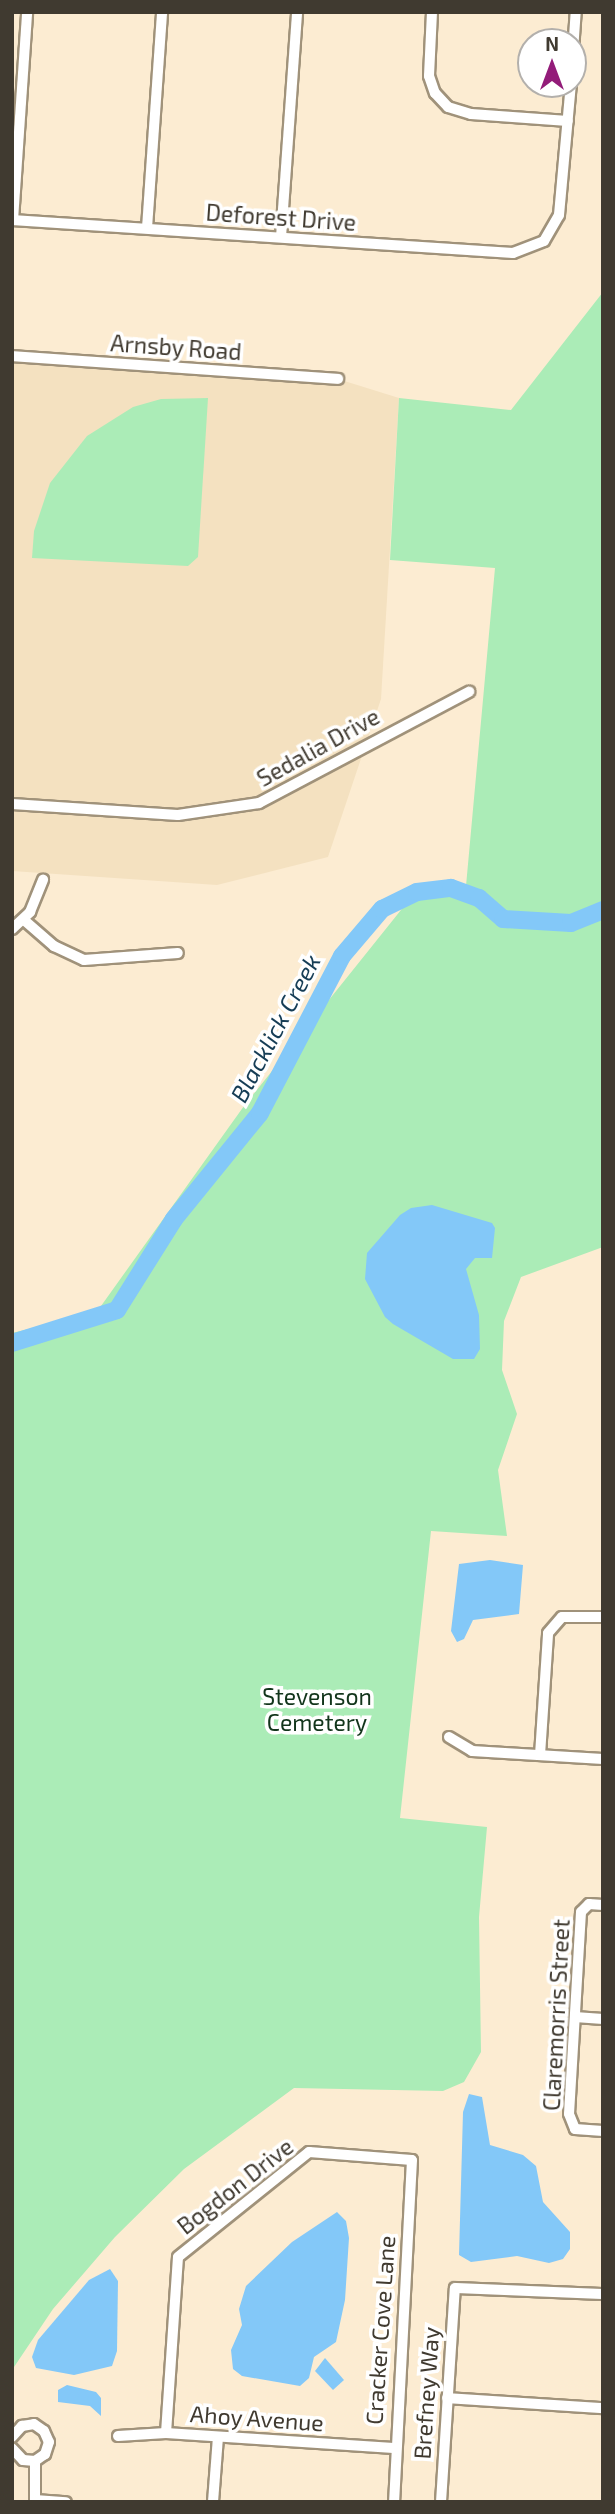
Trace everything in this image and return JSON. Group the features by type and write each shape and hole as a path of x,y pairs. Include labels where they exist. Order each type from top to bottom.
{"street":[{"path":"13,220 17,82 27,12"},
{"path":"147,228 162,12"},
{"path":"281,237 297,12"},
{"path":"432,12 429,76 439,99 471,114 568,121 570,98"},
{"name":"Deforest Drive","path":"13,220 513,253 544,241 553,229 563,200 568,121"},
{"name":"Arnsby Road","path":"12,356 338,379"},
{"name":"Sedalia Drive","path":"12,804 178,816 259,803 469,692"},
{"path":"12,929 24,920 43,878"},
{"path":"24,920 54,946 85,960 178,953"},
{"path":"540,1755 547,1637 553,1623 566,1616 603,1617"},
{"path":"449,1737 472,1751 603,1759"},
{"name":"Claremorris Street","path":"603,1905 589,1905 581,1912 569,2114 575,2129 603,2131"},
{"path":"575,2017 603,2019"},
{"name":"Bogdon Drive","path":"166,2433 178,2257 309,2152 412,2160"},
{"name":"Cracker Cove Lane","path":"394,2502 394,2448 412,2160"},
{"name":"Brefney Way","path":"441,2502 454,2288 603,2294"},
{"path":"447,2398 603,2408"},
{"path":"12,2437 27,2424 44,2431 48,2448 35,2461 35,2501 66,2502"},
{"name":"Ahoy Avenue","path":"118,2436 166,2433 394,2448"},
{"path":"213,2502 218,2437"},
{"path":"12,2448 23,2460 35,2461"}],"shaded area":[{"path":"12,356 338,379 399,398 381,699 328,857 217,885 12,871"}],"green space":[{"name":"Stevenson Cemetery","path":"603,292 603,1247 521,1277 504,1321 502,1370 517,1414 498,1470 507,1536 431,1531 400,1818 487,1827 479,1917 481,2052 464,2082 443,2091 294,2088 184,2169 115,2237 53,2309 12,2370 12,1333 96,1313 244,1106 421,885 466,886 495,568 390,560 399,398 511,410"},
{"path":"208,398 198,557 188,566 32,558 34,531 50,483 87,436 133,407 161,399"}],"water":[{"path":"432,1205 492,1223 495,1228 492,1258 475,1258 466,1269 479,1315 480,1349 474,1359 453,1359 393,1324 385,1317 365,1279 367,1253 400,1215 411,1208"},
{"path":"490,1560 523,1565 519,1614 473,1620 464,1639 457,1642 451,1631 459,1564"},
{"path":"469,2094 482,2097 490,2145 523,2155 536,2166 543,2202 570,2232 570,2249 563,2259 549,2263 517,2256 471,2262 459,2255 463,2112"},
{"path":"337,2212 346,2221 349,2238 345,2300 336,2342 314,2357 309,2378 300,2386 242,2376 233,2369 231,2350 242,2325 239,2309 246,2286 292,2242"},
{"path":"110,2269 118,2281 117,2351 112,2366 74,2375 36,2368 32,2357 38,2340 89,2280"},
{"path":"325,2358 344,2380 333,2390 315,2371"},
{"path":"67,2385 96,2392 101,2398 101,2416 90,2406 58,2402 58,2390"}],"waterway":[{"name":"Blacklick Creek","path":"12,1343 117,1310 174,1219 260,1113 342,956 382,909 417,892 451,888 479,898 503,919 571,923 603,910"}]}
